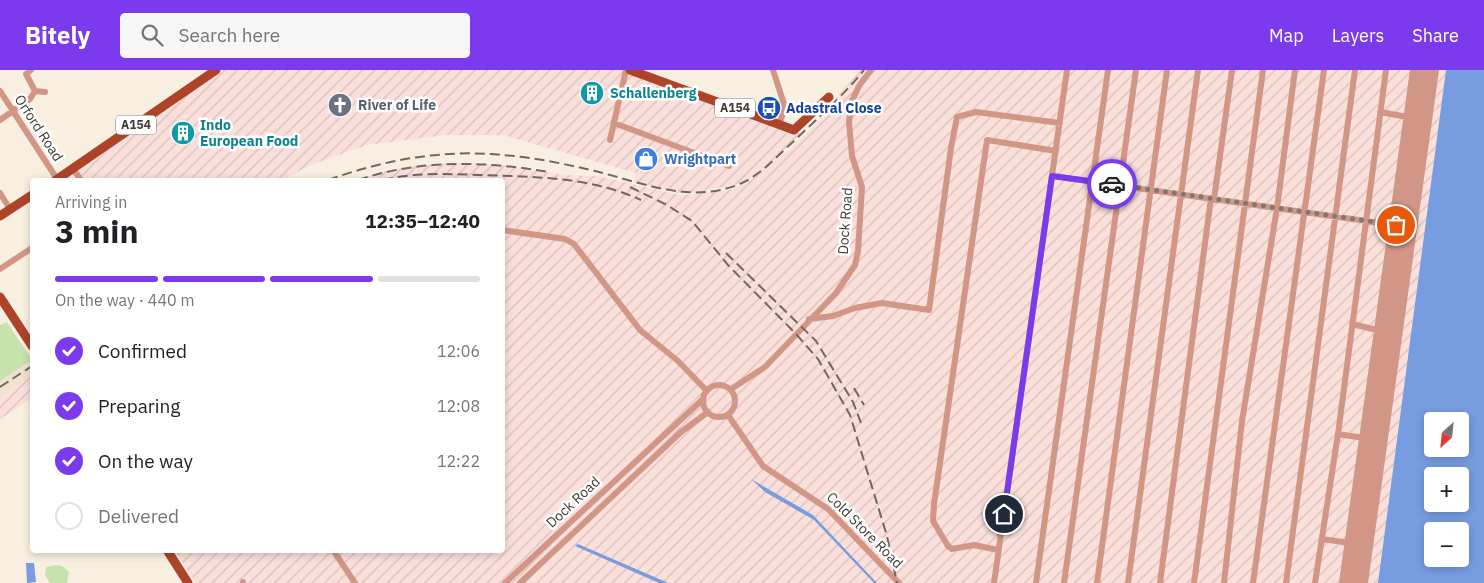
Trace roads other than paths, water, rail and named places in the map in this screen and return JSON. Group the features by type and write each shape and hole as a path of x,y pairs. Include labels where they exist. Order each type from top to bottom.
{"main road":[{"name":"A154","path":"59,178 216,70"},
{"name":"A154","path":"628,70 794,130 829,97"},
{"path":"0,216 30,196"},
{"path":"0,297 30,343"},
{"path":"168,553 188,583"}],"street":[{"path":"31,70 26,74 35,91"},
{"path":"610,140 628,70"},
{"path":"773,70 785,107 780,125"},
{"name":"Dock Road","path":"731,389 765,367 836,293 855,265 858,251 862,187 852,156 849,122 851,103 859,86 871,70"},
{"path":"994,583 1067,70"},
{"path":"1036,583 1094,182 1108,70"},
{"path":"1064,583 1136,70"},
{"path":"1097,583 1167,70"},
{"path":"1128,583 1198,70"},
{"path":"1160,583 1232,70"},
{"path":"1194,583 1263,70"},
{"path":"1224,583 1242,421 1277,208 1295,70"},
{"path":"1253,583 1306,212 1324,70"},
{"path":"1286,583 1355,70"},
{"path":"1315,583 1338,434 1386,70"},
{"path":"1413,70 1418,118"},
{"path":"1348,583 1359,544 1418,118 1419,70"},
{"path":"1353,583 1425,70"},
{"path":"1359,583 1359,544 1402,226 1418,118 1430,70"},
{"path":"1418,118 1436,70"},
{"name":"Orford Road","path":"0,91 56,178"},
{"path":"35,91 45,92"},
{"path":"0,120 30,99 35,91"},
{"path":"809,319 833,316 855,308 882,303 929,310 950,148 957,117 976,112 1060,123"},
{"path":"1380,112 1418,118"},
{"path":"614,123 729,166"},
{"path":"998,550 974,545 952,549 948,546 933,521 934,504 987,140 1056,151"},
{"name":"Orford Road","path":"73,169 79,178"},
{"path":"1052,176 1402,226"},
{"path":"0,193 10,209"},
{"path":"505,230 565,240 574,244 640,330 678,361 707,391"},
{"path":"0,269 30,249"},
{"path":"1352,324 1388,333"},
{"path":"718,385 731,389 736,399 734,407 728,415 717,417 708,412 703,399 707,391 718,385"},
{"name":"Dock Road","path":"505,583 703,399"},
{"name":"Dock Road","path":"520,583 681,432 708,412"},
{"name":"Cold Store Road","path":"728,415 763,466 828,509 899,583"},
{"path":"1338,434 1373,440"},
{"path":"1322,539 1359,544"},
{"path":"1342,583 1359,544"},
{"path":"1359,544 1365,583"},
{"path":"335,553 355,583"}],"water":[{"path":"1446,70 1484,70 1484,583 1378,583"},
{"path":"751,479 813,515 877,583 874,583 814,520 765,492"},
{"path":"578,544 668,583 659,583 575,546"},
{"path":"26,563 34,563 36,582 27,583"}],"railway":[{"path":"334,178 371,167 414,158 436,155 480,154 549,161 668,190 705,192 724,189 742,183 763,169 831,106 864,70"},
{"path":"365,178 405,168 453,164 477,164 549,172"},
{"path":"391,178 432,174 543,178 603,187 641,200"},
{"path":"630,187 667,205 692,221 728,265 818,359 850,415 887,536 897,583"},
{"path":"726,253 816,341 853,402 861,423"},
{"path":"0,387 30,367"},
{"path":"854,388 864,405"}],"place":[{"name":"Schallenberg","path":"592,93"},
{"name":"River of Life","path":"340,105"},
{"name":"Adastral Close","path":"769,108"},
{"name":"Indo European Food","path":"183,133"},
{"name":"Wrightpart","path":"646,159"}]}
